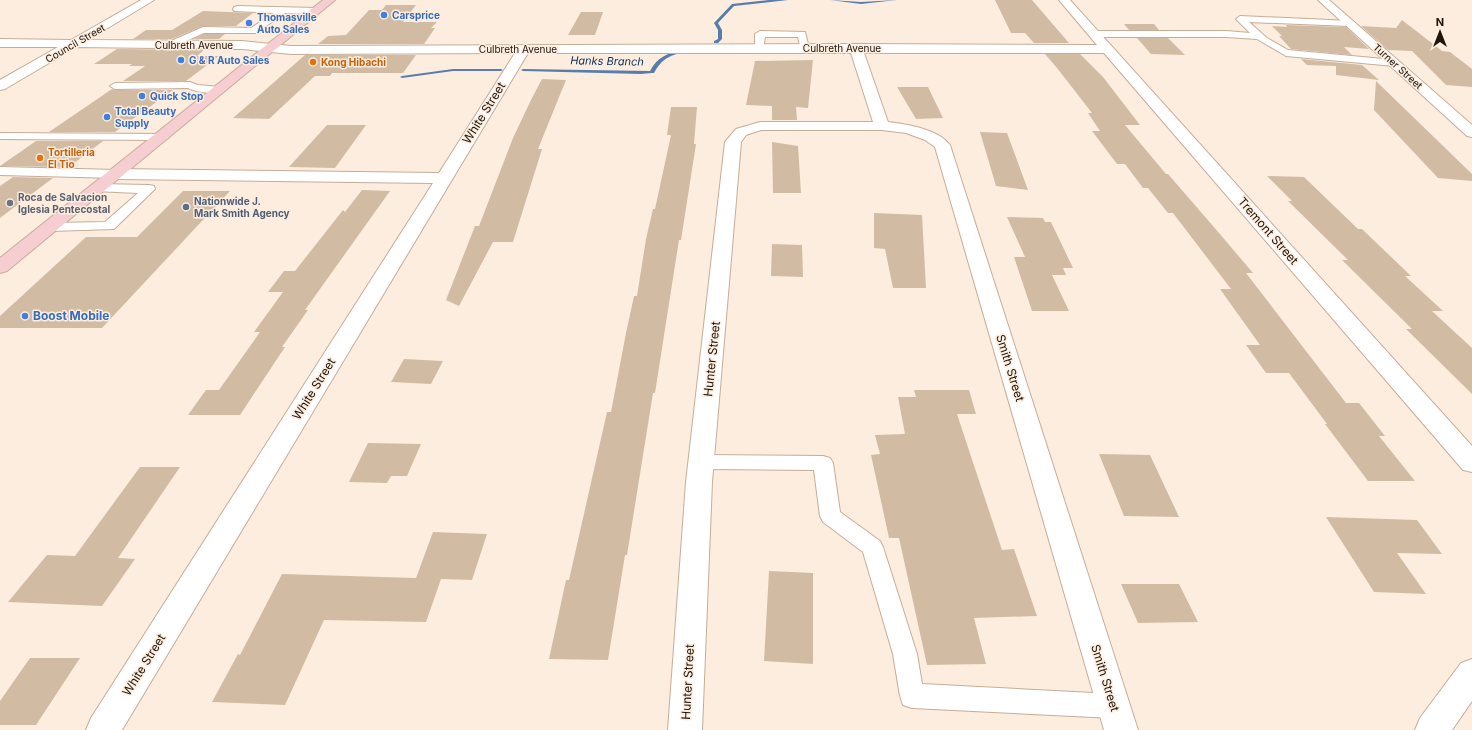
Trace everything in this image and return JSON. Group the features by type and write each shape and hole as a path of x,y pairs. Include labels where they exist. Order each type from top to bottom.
{"main road":[{"path":"0,267 163,137 330,0"}],"street":[{"name":"Council Street","path":"0,86 149,0"},
{"name":"Tremont Street","path":"1064,0 1108,48 1472,463"},
{"name":"Turner Street","path":"1323,0 1472,133"},
{"name":"Culbreth Avenue","path":"0,43 233,45 290,50 524,48 1108,48"},
{"name":"White Street","path":"104,730 524,48"},
{"path":"856,48 882,126"},
{"name":"Hunter Street","path":"686,730 702,462 733,142 741,132 760,126 882,126"},
{"name":"Smith Street","path":"882,126 908,129 930,137 942,145 1121,730"},
{"path":"117,174 443,178"},
{"path":"1432,730 1472,674"}],"lane":[{"path":"237,9 316,11"},
{"path":"233,45 282,11"},
{"path":"1349,23 1240,19 1258,36 1272,46 1286,53 1394,63"},
{"path":"172,44 204,30 253,31"},
{"path":"1095,34 1226,34 1258,36"},
{"path":"115,86 190,85 196,88 220,90"},
{"path":"0,136 163,137"},
{"path":"0,148 18,136"},
{"path":"0,171 117,174"},
{"path":"51,227 109,226 149,189 99,188"},
{"path":"702,462 822,463 830,516 872,547 905,654 912,696 1114,706"}],"building":[{"path":"995,0 1032,0 1069,43 1034,43 1025,33 1011,33"},
{"path":"386,5 416,5 403,22 437,22 431,28 435,28 424,44 318,44 328,36 346,35 369,10 382,10"},
{"path":"203,11 253,13 236,26 203,26 172,39 133,39 146,30 172,30"},
{"path":"581,12 603,12 595,35 568,35"},
{"path":"1402,20 1442,51 1450,52 1472,69 1472,87 1446,85 1412,51 1388,50 1361,26 1396,28"},
{"path":"1124,24 1154,24 1159,30 1129,30"},
{"path":"1286,25 1346,27 1369,49 1344,47 1352,55 1291,49 1279,36 1282,36 1272,26 1287,27"},
{"path":"204,34 225,34 219,39 194,39"},
{"path":"1137,38 1168,38 1185,55 1151,54"},
{"path":"117,49 204,50 197,56 219,56 186,81 123,81 145,66 129,66 132,64 94,64"},
{"path":"1045,54 1080,54 1103,77 1140,125 1125,125 1253,273 1246,273 1346,403 1359,403 1385,436 1379,436 1415,481 1368,481 1289,373 1266,373 1246,345 1260,345 1220,289 1231,289 1173,213 1168,213 1148,188 1143,188 1125,164 1117,164 1092,131 1100,131 1088,113 1092,113"},
{"path":"305,55 416,55 403,73 332,73 330,76 315,76 269,119 233,118"},
{"path":"1301,59 1362,65 1379,80 1336,75 1336,66 1307,65"},
{"path":"813,60 808,108 796,107 797,120 772,120 772,106 746,105 755,61"},
{"path":"542,79 566,80 538,149 542,149 513,242 493,242 459,306 446,300 475,226 479,226 513,138"},
{"path":"1376,81 1472,174 1472,181 1438,178 1374,110"},
{"path":"897,87 928,87 943,118 916,119"},
{"path":"112,89 173,90 115,132 49,132"},
{"path":"671,107 697,107 694,144 696,144 655,393 653,393 627,555 625,555 608,660 549,659 566,580 569,580 607,412 611,412 634,296 637,296 646,239 653,209 655,209 671,135 667,135"},
{"path":"327,125 366,125 335,168 289,167"},
{"path":"980,132 1007,133 1028,190 996,186"},
{"name":"Tortilleria El Tio","path":"36,141 103,141 69,167 0,166"},
{"path":"772,142 798,146 801,193 773,193"},
{"path":"1267,176 1304,177 1358,229 1362,229 1411,276 1405,276 1443,311 1432,311 1472,348 1472,394 1406,329 1412,329 1342,260 1348,260 1288,201 1292,201"},
{"path":"13,177 53,178 0,218 0,186"},
{"path":"362,190 390,191 305,310 308,310 282,347 285,347 240,415 188,415 206,390 219,390 260,332 254,332 283,292 268,292 284,271 295,271 343,210 345,212"},
{"path":"183,191 230,191 102,328 0,328 0,316 86,237 137,237"},
{"path":"874,213 922,215 926,288 893,288 885,249 874,248"},
{"path":"1007,217 1043,218 1045,222 1051,222 1073,268 1063,268 1066,275 1052,275 1069,311 1032,311 1014,257 1025,257"},
{"path":"772,244 802,245 803,277 771,276"},
{"path":"404,359 443,361 431,384 391,382"},
{"path":"914,390 969,390 976,414 957,414 1002,550 1014,549 1037,616 974,618 986,664 927,665 899,538 889,538 871,455 880,454 875,435 905,434 898,397 916,397"},
{"path":"368,443 421,444 407,476 391,476 387,483 349,482"},
{"path":"1099,454 1150,455 1179,517 1124,516"},
{"path":"140,467 180,467 118,558 135,559 102,606 8,602 47,555 75,556"},
{"path":"1326,517 1417,520 1442,554 1397,553 1426,594 1374,592"},
{"path":"433,532 487,534 472,580 441,579 426,622 324,620 285,705 212,702 238,654 240,655 282,574 416,578"},
{"path":"769,571 813,573 813,664 764,661"},
{"path":"1121,584 1179,584 1198,622 1138,623"},
{"path":"30,658 80,658 36,725 0,725 0,701"}],"waterway":[{"name":"Hanks Branch","path":"716,42 720,39 720,30 716,23 733,5 786,0"},
{"name":"Hanks Branch","path":"832,0 861,3 895,0"},
{"name":"Hanks Branch","path":"523,70 652,72 657,63 664,57 682,51"},
{"name":"Hanks Branch","path":"402,77 453,70 501,70"}],"place":[{"name":"Carsprice","path":"384,15"},
{"name":"Thomasville Auto Sales","path":"249,23"},
{"name":"G & R Auto Sales","path":"181,60"},
{"name":"Kong Hibachi","path":"313,62"},
{"name":"Quick Stop","path":"142,96"},
{"name":"Total Beauty Supply","path":"107,117"},
{"name":"Tortilleria El Tio","path":"40,158"},
{"name":"Roca de Salvacion Iglesia Pentecostal","path":"10,203"},
{"name":"Nationwide J. Mark Smith Agency","path":"186,207"},
{"name":"Boost Mobile","path":"25,316"}]}
